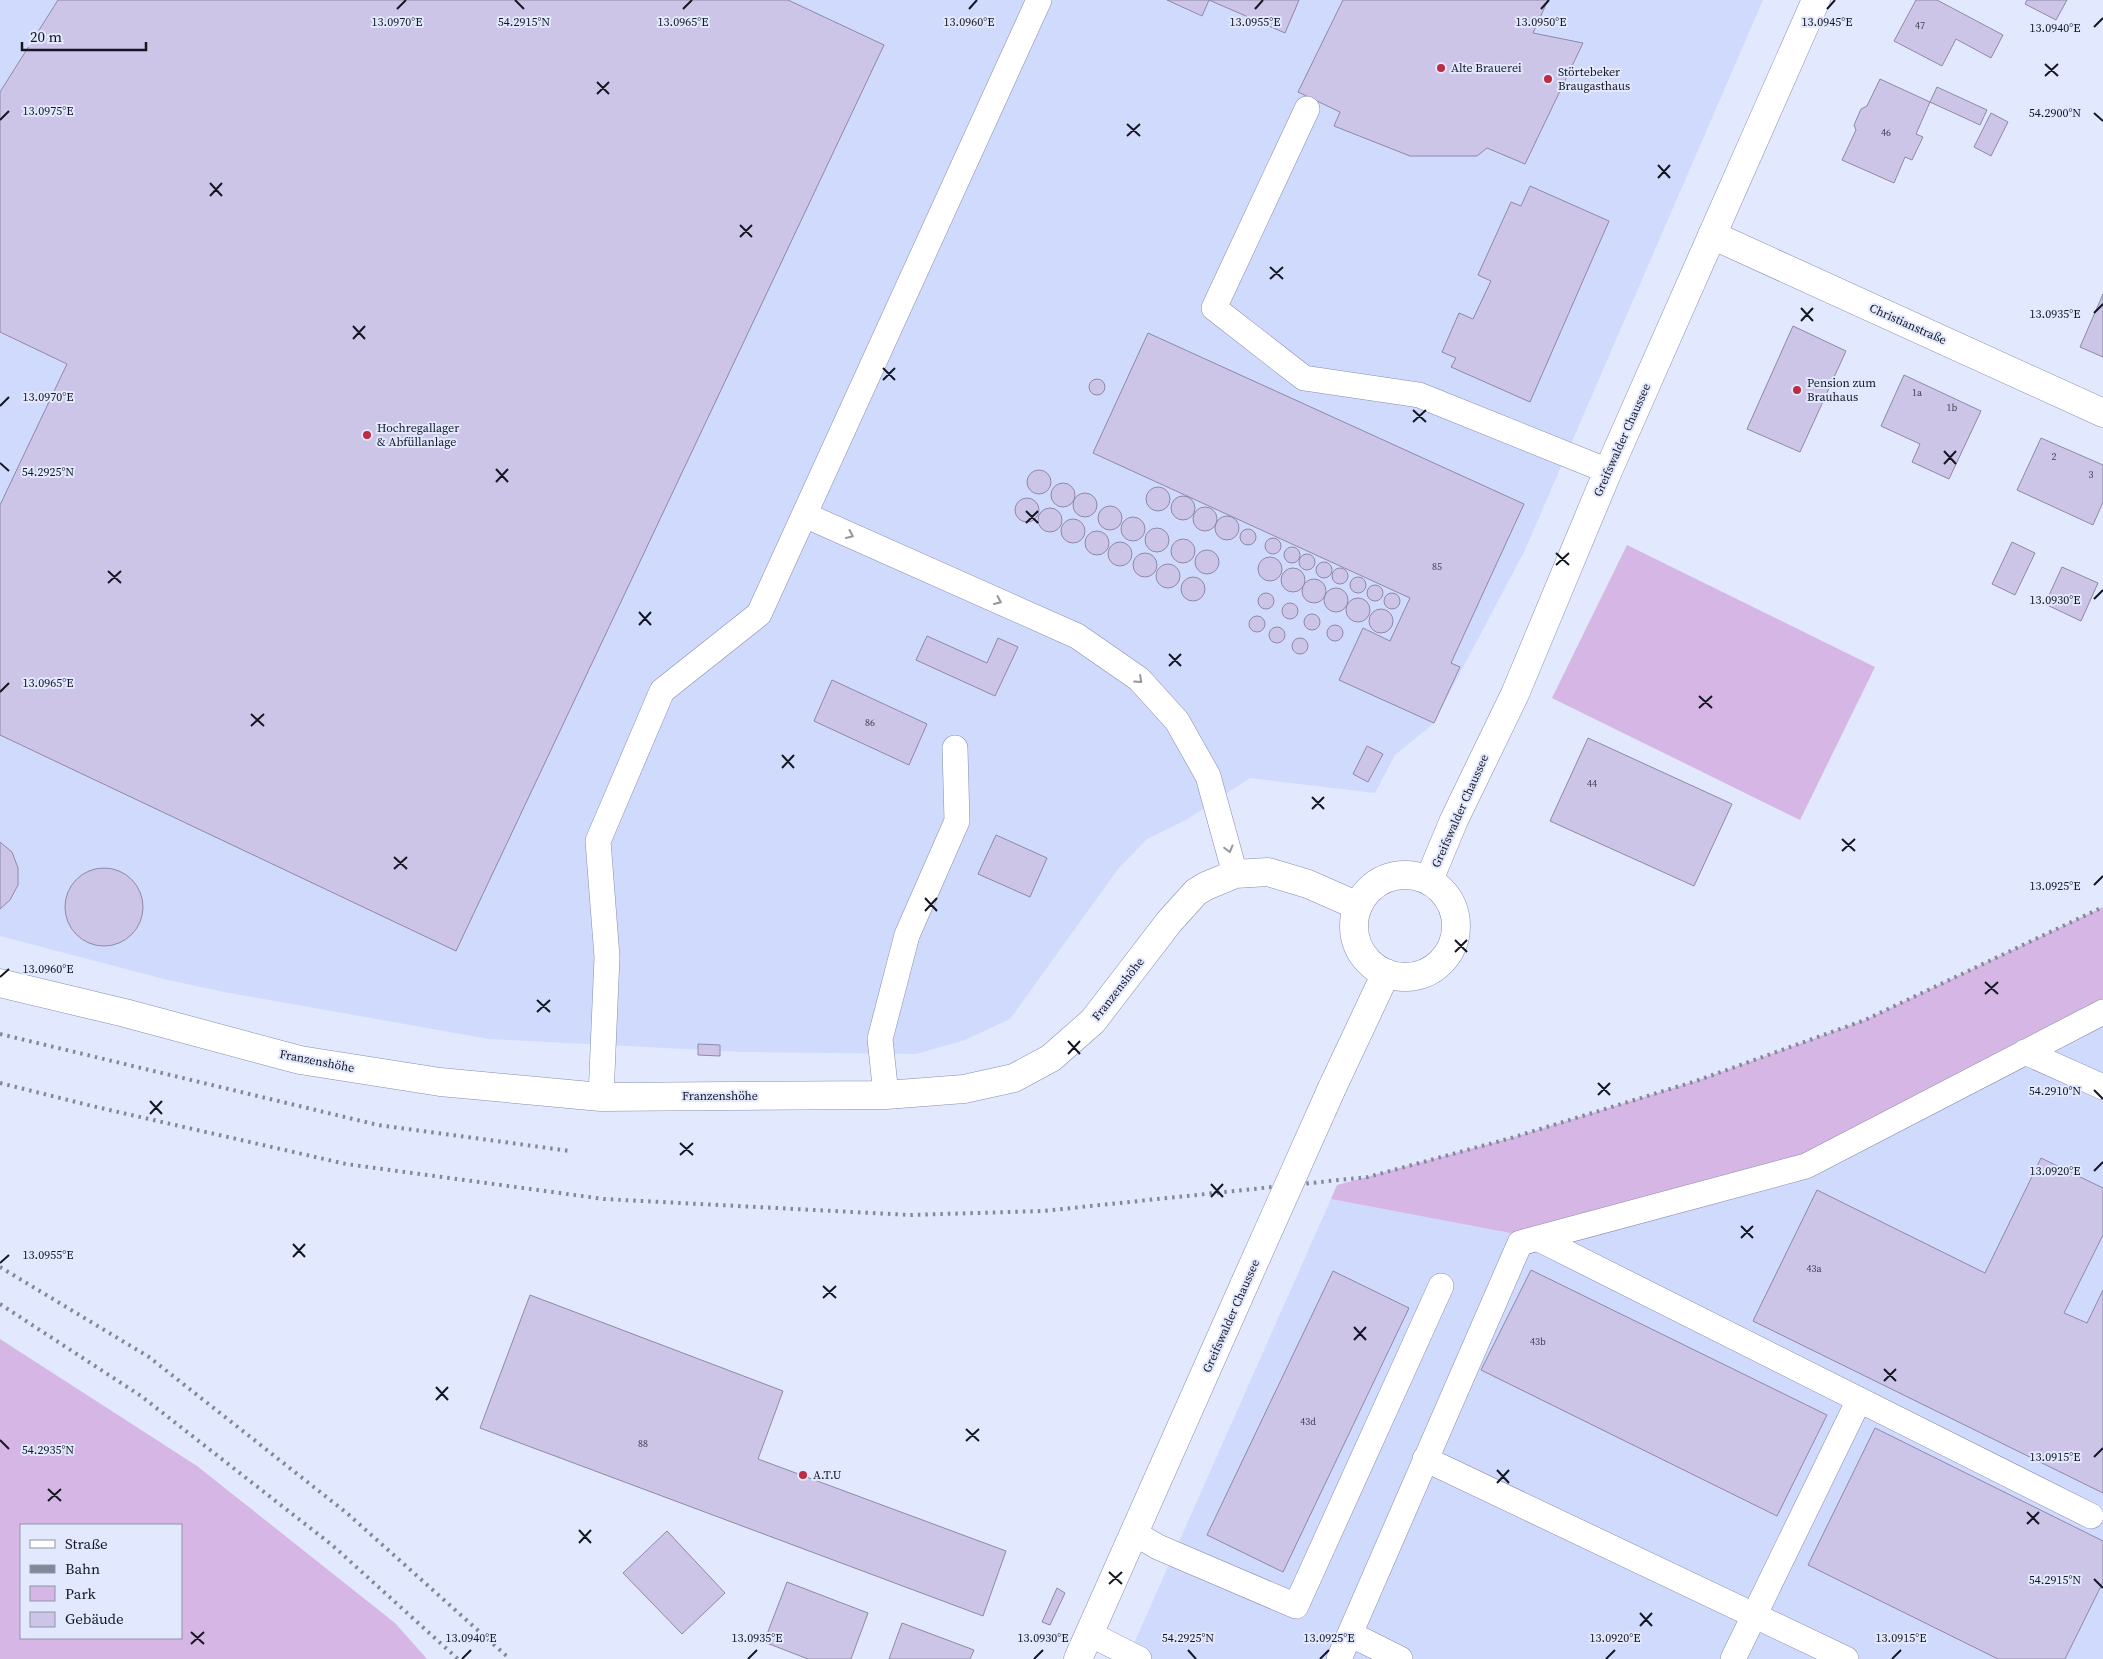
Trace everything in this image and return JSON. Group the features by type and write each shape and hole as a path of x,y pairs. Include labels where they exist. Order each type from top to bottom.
{"main road":[{"name":"Greifswalder Chaussee","path":"1429,880 1454,820 1515,694 1608,471 1816,0"},
{"name":"Christianstraße","path":"1712,235 2103,412"},
{"name":"Franzenshöhe","path":"0,983 300,1060 440,1082 601,1097 886,1095 964,1089 1014,1078 1052,1058 1093,1021 1169,922 1196,892 1206,886 1236,874 1268,872 1308,884 1358,906"},
{"name":"Greifswalder Chaussee","path":"1078,1659 1332,1088 1386,973 1402,977 1420,975 1436,968 1448,955 1455,940 1457,922 1452,905 1443,891 1429,880 1413,875 1396,875 1380,881 1367,891 1358,906"},
{"path":"1358,906 1354,921 1358,945 1372,964 1386,973"}],"lane":[{"path":"601,1097 607,957 598,841 662,691 759,614 1039,0"},
{"path":"1307,109 1214,308 1304,378 1418,395 1608,471"},
{"path":"805,515 1077,636 1139,679 1177,721 1208,776 1236,874"},
{"path":"886,1095 880,1039 907,935 957,821 956,748"},
{"path":"1339,1659 1520,1243 1806,1166 2103,1012"},
{"path":"2025,1052 2103,1087"},
{"path":"1537,1238 2091,1516"},
{"path":"1134,1533 1158,1547 1296,1606 1441,1286"},
{"path":"1734,1659 1753,1615 1859,1400"},
{"path":"1425,1459 1846,1659"},
{"path":"1090,1634 1138,1659"},
{"path":"1350,1634 1400,1659"}],"shaded area":[{"path":"0,0 1763,0 1525,550 1433,724 1395,755 1375,793 1250,778 1186,820 1147,839 1118,869 1010,1019 965,1040 916,1054 744,1052 489,1039 224,992 164,979 0,936"},
{"path":"2103,1012 2103,1659 1127,1659 1331,1199 1537,1238"}],"green space":[{"path":"1627,545 1875,667 1800,820 1552,698"},
{"path":"2103,907 2103,1012 1806,1166 1537,1238 1331,1199 1337,1185 1511,1138 1696,1081 1865,1020"},
{"path":"0,1339 197,1466 395,1623 427,1659 0,1659"}],"building":[{"name":"Hochregallager & Abfüllanlage","path":"58,0 788,0 884,45 456,951 0,735 0,505 67,364 0,332 0,92"},
{"path":"1167,0 1209,0 1202,16"},
{"path":"1209,0 1299,0 1285,33"},
{"name":"Alte Brauerei","path":"1343,0 1548,0 1533,33 1583,43 1525,164 1487,148 1477,156 1410,156 1334,126 1340,112 1298,92"},
{"path":"1916,0 1937,0 2003,35 1991,58 1956,39 1942,66 1894,41"},
{"path":"2027,0 2067,0 2056,20 2025,4"},
{"path":"1880,79 1930,102 1916,134 1923,137 1912,160 1905,157 1894,183 1842,160 1856,130 1854,125 1861,109 1867,106"},
{"path":"1937,87 1987,110 1980,125 1930,102"},
{"path":"1991,113 2008,122 1991,156 1974,147"},
{"path":"1530,186 1609,221 1530,402 1451,367 1456,358 1442,352 1459,313 1473,319 1491,281 1478,275 1511,202 1521,206"},
{"path":"2103,294 2103,357 2080,347"},
{"name":"Pension zum Brauhaus","path":"1793,326 1846,351 1800,452 1747,429"},
{"path":"1148,333 1524,504 1451,663 1460,667 1434,723 1339,680 1363,628 1390,641 1410,598 1093,453"},
{"path":"1904,375 1981,411 1949,479 1912,462 1920,444 1881,426"},
{"path":"1097,379 1103,381 1105,387 1103,393 1097,395 1091,393 1089,387 1091,381"},
{"path":"2041,438 2103,465 2103,502 2093,525 2017,490"},
{"path":"1039,470 1044,471 1050,477 1050,487 1044,493 1039,494 1034,493 1028,487 1027,482 1028,477 1034,471"},
{"path":"1063,483 1072,486 1075,495 1072,504 1063,507 1054,504 1051,495 1054,486"},
{"path":"1158,487 1163,488 1169,494 1169,504 1163,510 1158,511 1153,510 1147,504 1146,499 1147,494 1153,488"},
{"path":"1085,493 1094,496 1097,505 1094,514 1085,517 1076,514 1073,505 1076,496"},
{"path":"1183,496 1191,500 1195,508 1191,516 1183,520 1175,516 1171,508 1175,500"},
{"path":"1027,498 1036,501 1039,510 1036,519 1027,522 1018,519 1015,510 1018,501"},
{"path":"1110,506 1119,509 1122,518 1119,527 1110,530 1101,527 1098,518 1101,509"},
{"path":"1205,507 1213,511 1217,519 1213,527 1205,531 1197,527 1193,519 1197,511"},
{"path":"1050,508 1059,511 1062,520 1059,529 1050,532 1041,529 1038,520 1041,511"},
{"path":"1227,516 1235,520 1239,528 1235,536 1227,540 1219,536 1215,528 1219,520"},
{"path":"1133,517 1142,520 1145,529 1142,538 1133,541 1124,538 1121,529 1124,520"},
{"path":"1073,519 1078,520 1084,526 1084,536 1078,542 1073,543 1068,542 1062,536 1061,531 1062,526 1068,520"},
{"path":"1157,528 1166,531 1169,540 1166,549 1157,552 1148,549 1145,540 1148,531"},
{"path":"1245,529 1251,529 1256,534 1254,543 1245,545 1240,540 1240,534"},
{"path":"1097,531 1106,534 1109,543 1106,552 1097,555 1088,552 1085,543 1088,534"},
{"path":"1273,538 1279,540 1281,546 1279,552 1273,554 1267,552 1265,546 1267,540"},
{"path":"1183,539 1188,540 1194,546 1194,556 1188,562 1183,563 1178,562 1172,556 1171,551 1172,546 1178,540"},
{"path":"1120,542 1129,545 1132,554 1129,563 1120,566 1111,563 1108,554 1111,545"},
{"path":"2012,542 2035,553 2015,595 1992,584"},
{"path":"1292,547 1298,549 1300,555 1298,561 1292,563 1286,561 1284,555 1286,549"},
{"path":"1207,550 1212,551 1218,557 1218,567 1212,573 1207,574 1202,573 1196,567 1195,562 1196,557 1202,551"},
{"path":"1145,553 1154,556 1157,565 1154,574 1145,577 1136,574 1133,565 1136,556"},
{"path":"1307,554 1313,556 1315,562 1313,568 1307,570 1301,568 1299,562 1301,556"},
{"path":"1270,557 1278,561 1282,569 1278,577 1270,581 1262,577 1258,569 1262,561"},
{"path":"1321,562 1327,562 1332,567 1330,576 1321,578 1316,573 1316,567"},
{"path":"1168,564 1173,565 1179,571 1179,581 1173,587 1168,588 1163,587 1157,581 1156,576 1157,571 1163,565"},
{"path":"2062,567 2098,583 2081,621 2045,604"},
{"path":"1293,568 1298,569 1304,575 1304,585 1298,591 1293,592 1288,591 1282,585 1281,580 1282,575 1288,569"},
{"path":"1340,568 1346,570 1348,576 1346,582 1340,584 1334,582 1332,576 1334,570"},
{"path":"1193,577 1202,580 1205,589 1202,598 1193,601 1184,598 1181,589 1184,580"},
{"path":"1355,577 1361,577 1366,582 1364,591 1355,593 1350,588 1350,582"},
{"path":"1314,579 1322,583 1326,591 1322,599 1314,603 1306,599 1302,591 1306,583"},
{"path":"1375,585 1381,587 1383,593 1381,599 1375,601 1369,599 1367,593 1369,587"},
{"path":"1336,588 1344,592 1348,600 1344,608 1336,612 1328,608 1324,600 1328,592"},
{"path":"1263,593 1269,593 1274,598 1272,607 1263,609 1258,604 1258,598"},
{"path":"1392,593 1398,595 1400,601 1398,607 1392,609 1386,607 1384,601 1386,595"},
{"path":"1358,598 1366,602 1370,610 1366,618 1358,622 1350,618 1346,610 1350,602"},
{"path":"1287,603 1293,603 1298,608 1296,617 1287,619 1282,614 1282,608"},
{"path":"1381,609 1389,613 1393,621 1389,629 1381,633 1373,629 1369,621 1373,613"},
{"path":"1312,614 1318,616 1320,622 1318,628 1312,630 1306,628 1304,622 1306,616"},
{"path":"1257,616 1263,618 1265,624 1263,630 1257,632 1251,630 1249,624 1251,618"},
{"path":"1332,625 1338,625 1343,630 1341,639 1332,641 1327,636 1327,630"},
{"path":"1277,627 1283,629 1285,635 1283,641 1277,643 1271,641 1269,635 1271,629"},
{"path":"927,636 987,663 998,638 1018,647 995,696 916,660"},
{"path":"1300,638 1306,640 1308,646 1306,652 1300,654 1294,652 1292,646 1294,640"},
{"path":"832,680 927,724 909,765 814,721"},
{"path":"1588,738 1732,804 1694,886 1550,821"},
{"path":"1367,746 1383,754 1368,782 1353,774"},
{"path":"996,835 1047,858 1030,897 978,874"},
{"path":"0,842 12,852 18,868 18,885 10,900 0,909"},
{"path":"104,868 119,871 131,880 140,892 143,907 140,922 131,934 119,943 104,946 89,943 77,934 68,922 65,907 68,892 77,880 89,871"},
{"path":"698,1044 720,1045 720,1056 698,1055"},
{"path":"2041,1158 2103,1188 2103,1235 2064,1313 2087,1323 2103,1290 2103,1493 1753,1321 1817,1190 1985,1273"},
{"path":"1531,1270 1827,1415 1777,1516 1481,1370"},
{"path":"1333,1271 1409,1308 1283,1572 1207,1535"},
{"path":"530,1295 783,1391 758,1459 1006,1551 983,1616 480,1428"},
{"path":"1875,1428 2103,1541 2103,1582 2065,1659 1998,1659 1808,1565"},
{"path":"667,1531 725,1593 682,1634 623,1573"},
{"path":"787,1582 868,1613 851,1659 808,1659 764,1642"},
{"path":"1057,1588 1065,1593 1050,1625 1042,1622"},
{"path":"902,1623 974,1650 970,1659 889,1659"}],"railway":[{"path":"0,1083 346,1164 604,1199 910,1215 1043,1211 1368,1177 1511,1138 1696,1081 1865,1020 2103,907"},
{"path":"0,1034 378,1125 570,1151"},
{"path":"0,1267 149,1357 348,1514 510,1659"},
{"path":"0,1304 141,1396 332,1545 458,1659"}],"place":[{"name":"Alte Brauerei","path":"1441,68"},
{"name":"Störtebeker Braugasthaus","path":"1548,79"},
{"name":"Pension zum Brauhaus","path":"1797,390"},
{"name":"Hochregallager & Abfüllanlage","path":"367,435"},
{"name":"A.T.U","path":"803,1475"}]}
